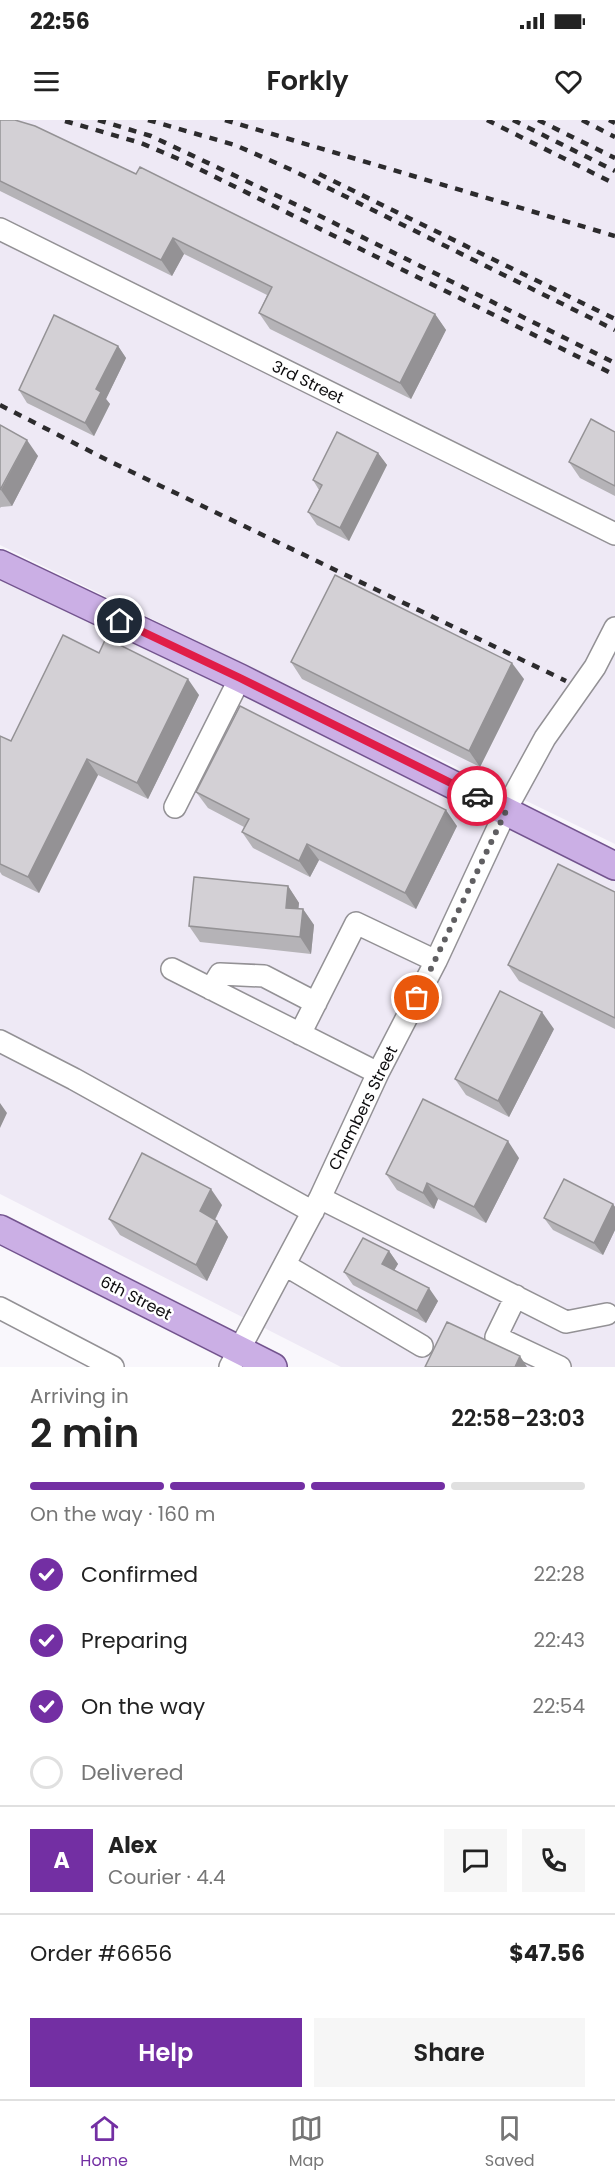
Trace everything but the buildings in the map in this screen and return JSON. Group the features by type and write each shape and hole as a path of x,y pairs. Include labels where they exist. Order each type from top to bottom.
{"main road":[{"path":"0,564 240,678 615,866"},
{"name":"6th Street","path":"0,1229 235,1358 273,1367"}],"street":[{"name":"3rd Street","path":"0,229 615,534"},
{"name":"Chambers Street","path":"235,1358 316,1205 378,1073 436,961 506,811 546,738 595,667 615,628"},
{"path":"175,807 240,678"},
{"path":"300,1034 357,923 436,961"},
{"path":"172,969 378,1073"},
{"path":"211,988 220,974 264,976 316,1003"},
{"path":"0,1041 316,1205 516,1296 566,1322 607,1314"},
{"path":"285,1265 422,1346"},
{"path":"516,1296 496,1336 554,1366"},
{"path":"0,1308 113,1367"}],"shaded area":[{"path":"0,120 615,120 615,844 0,545"},
{"path":"0,570 615,877 615,1367 341,1367 0,1194"}],"railway":[{"path":"98,120 151,136 318,215 615,363"},
{"path":"148,120 235,145 292,170 615,330"},
{"path":"225,120 615,236"},
{"path":"487,120 615,184"},
{"path":"513,120 615,171"},
{"path":"538,120 615,158"},
{"path":"582,120 615,137"},
{"path":"609,120 615,123"},
{"path":"65,121 141,143 181,160 615,375"},
{"path":"319,174 615,319"},
{"path":"0,405 109,461 566,681"}],"way so far":[{"path":"417,998 506,811 477,796"}],"route":[{"path":"120,621 477,796"}]}
